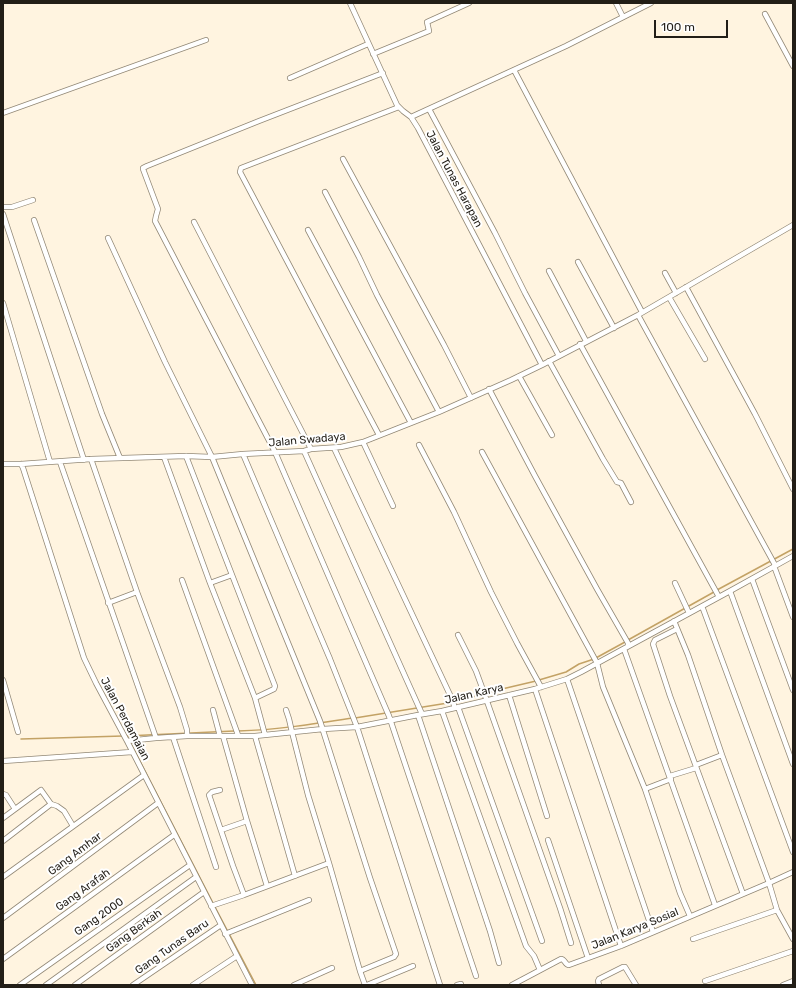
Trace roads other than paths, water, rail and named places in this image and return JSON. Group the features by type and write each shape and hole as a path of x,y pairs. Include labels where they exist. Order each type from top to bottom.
{"street":[{"name":"Jalan Tunas Harapan","path":"350,3 399,108 411,117 542,365"},
{"path":"373,54 429,31 426,22 469,3"},
{"path":"616,3 623,17"},
{"path":"411,117 566,46 651,3"},
{"path":"765,14 793,66"},
{"path":"3,113 206,40"},
{"path":"290,78 368,44"},
{"path":"514,70 640,314 769,555 793,617"},
{"path":"383,73 142,168 158,209 156,221 275,452 390,718 476,976"},
{"path":"379,435 240,172 241,168 399,108"},
{"path":"429,109 559,356"},
{"path":"343,159 444,345 471,398"},
{"path":"325,192 377,295 439,412"},
{"path":"3,207 12,207 33,200"},
{"path":"3,214 84,460"},
{"path":"34,220 102,414 120,458"},
{"path":"194,222 311,450"},
{"name":"Jalan Swadaya","path":"21,464 91,459 186,456 212,457 304,451 341,447 363,442 439,412 542,365 640,314 793,225"},
{"path":"308,230 411,423"},
{"path":"108,238 165,362 212,457 322,725 370,878 396,954 394,957 360,971"},
{"path":"578,262 614,328"},
{"path":"549,271 586,341"},
{"path":"665,273 676,293"},
{"path":"686,287 793,489"},
{"path":"669,297 705,359"},
{"path":"3,303 50,462"},
{"path":"580,344 715,588 718,596"},
{"path":"549,361 603,459 617,482 621,482 631,502"},
{"path":"519,376 552,435"},
{"path":"489,389 593,583 625,638 670,778 715,905"},
{"path":"363,442 393,506"},
{"path":"419,446 454,512 491,592 540,686"},
{"path":"334,448 455,706 542,941"},
{"path":"304,451 417,703 488,924 499,964"},
{"path":"482,452 596,659 603,687 645,789 680,893 690,916"},
{"path":"243,454 330,659 356,725 440,985"},
{"path":"186,456 275,686 274,689 255,698"},
{"path":"164,457 210,583 255,698 265,734"},
{"path":"91,459 137,592 177,699 187,733"},
{"path":"60,462 155,735"},
{"path":"3,464 21,464"},
{"name":"Jalan Perdamaian","path":"21,464 80,648 96,683 128,741 132,752 251,985"},
{"name":"Jalan Karya","path":"128,741 155,735 173,737 187,733 222,736 237,733 255,736 291,728 322,725 356,725 420,713 442,711 455,706 487,701 535,689 540,686 567,679 596,659 627,646 793,556"},
{"path":"210,583 232,575"},
{"path":"752,579 793,690"},
{"path":"182,580 237,733"},
{"path":"675,583 688,612"},
{"path":"730,591 793,764"},
{"path":"108,602 137,592"},
{"path":"702,606 793,852"},
{"path":"674,621 688,655 722,755 769,882 777,910 793,939"},
{"path":"677,629 655,640 653,644 670,696 743,894"},
{"path":"458,635 476,671 485,695 571,943"},
{"path":"567,679 653,932"},
{"path":"3,680 18,732"},
{"path":"535,689 621,946"},
{"path":"509,695 548,816"},
{"path":"213,710 267,886"},
{"path":"286,710 308,796 360,971 366,985 413,966"},
{"path":"442,711 526,946 534,956 540,970"},
{"path":"255,736 295,876"},
{"path":"173,737 216,867"},
{"path":"3,761 132,752"},
{"path":"645,789 722,755"},
{"path":"3,877 144,775"},
{"path":"3,818 41,790 51,804 60,808 74,826"},
{"path":"220,790 212,792 210,795 220,830 244,895"},
{"path":"3,794 6,795 15,809"},
{"name":"Gang Amhar","path":"3,918 158,803"},
{"path":"3,841 51,804"},
{"path":"220,830 247,822"},
{"name":"Gang Arafah","path":"3,959 174,835"},
{"path":"548,840 588,958"},
{"path":"211,906 329,863"},
{"name":"Gang 2000","path":"20,985 190,865"},
{"name":"Jalan Karya Sosial","path":"512,985 561,959 569,965 621,946 793,872"},
{"path":"46,985 196,877"},
{"name":"Gang Berkah","path":"75,985 204,892"},
{"path":"225,934 309,900"},
{"path":"693,939 777,910"},
{"name":"Gang Tunas Baru","path":"133,985 221,925"},
{"path":"705,981 793,951"},
{"path":"193,985 237,956"},
{"path":"599,985 599,979 625,966 636,985"},
{"path":"294,985 332,968"},
{"path":"783,985 793,981"}],"waterway":[{"path":"717,590 793,549"},
{"path":"628,640 714,592"},
{"path":"539,680 566,672 579,664 594,659 625,642"},
{"path":"355,718 454,702 536,681"},
{"path":"238,731 281,728 352,718"},
{"path":"126,736 234,731"},
{"path":"21,739 123,736"},
{"path":"127,736 213,903"},
{"path":"215,907 256,985"}]}
